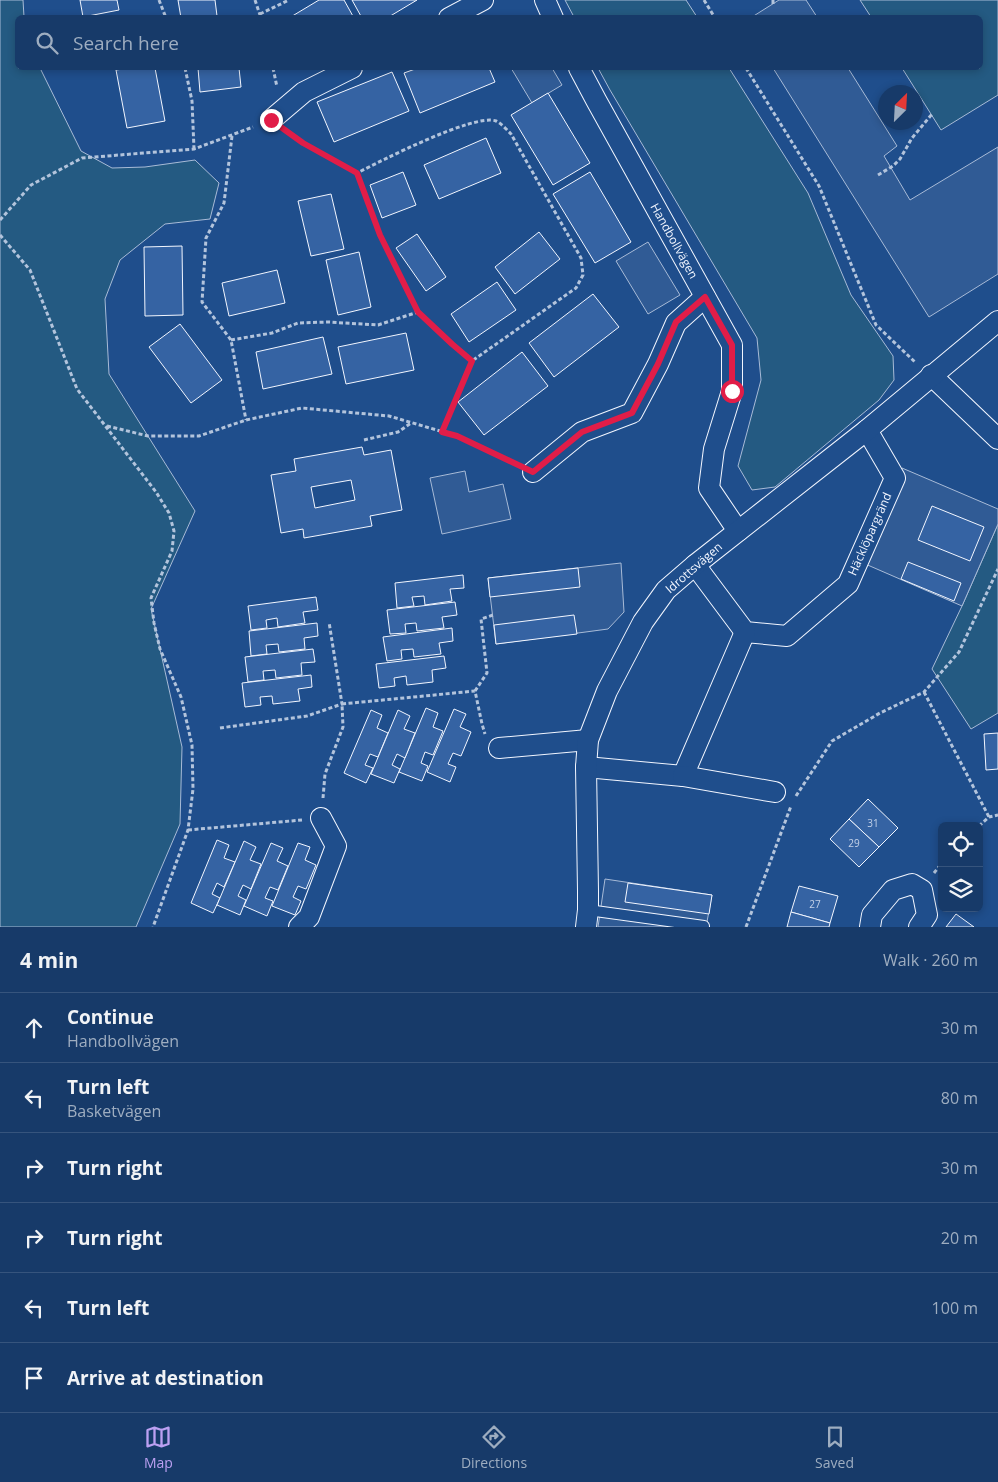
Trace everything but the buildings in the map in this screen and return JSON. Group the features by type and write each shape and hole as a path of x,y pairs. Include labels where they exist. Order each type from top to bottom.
{"street":[{"path":"455,15 483,0"},
{"path":"544,0 552,15"},
{"path":"271,120 304,92 348,70"},
{"name":"Handbollvägen","path":"580,70 732,345 732,391 714,449 709,488 738,531"},
{"path":"533,472 582,432 632,413 658,364 676,322 705,297"},
{"name":"Idrottsvägen","path":"587,918 586,767 588,740 607,691 642,622 666,590 867,430 998,321"},
{"path":"931,375 998,439"},
{"name":"Häcklöpargränd","path":"745,632 787,636 848,584 895,478 867,430"},
{"path":"684,776 745,632 696,565"},
{"path":"499,748 588,740"},
{"path":"586,767 684,776 775,792"},
{"path":"299,927 309,917 336,846 321,818"},
{"path":"870,927 872,915 893,890 912,884 922,890 928,915 919,927"}],"lane":[{"path":"587,918 704,926"}],"path":[{"path":"159,0 165,15"},
{"path":"255,0 260,15"},
{"path":"262,15 289,0"},
{"path":"704,0 712,15"},
{"path":"185,70 192,110 194,149"},
{"path":"747,70 819,186 876,325 931,375"},
{"path":"878,175 894,166 912,138 932,114"},
{"path":"0,220 31,185 82,158 194,149 271,120 303,143 357,173 380,235 418,312 472,361"},
{"path":"357,173 418,143 476,121 496,121 511,134 581,258 583,275 576,288 472,361 442,432"},
{"path":"232,136 224,203 206,238 202,302 231,340 246,420"},
{"path":"0,235 30,270 77,388 156,492 169,513 174,531 172,551 151,598 160,649 181,697 192,745 193,789 188,830 153,927"},
{"path":"231,340 272,333 298,323 328,322 378,325 418,312"},
{"path":"106,426 148,436 199,436 246,420 302,408 389,416 457,436 533,472"},
{"path":"364,440 398,432 411,422"},
{"path":"746,927 794,797 832,741 880,713 924,692 960,652 998,569"},
{"path":"493,615 481,618 487,673 476,691 482,724 488,742 499,748"},
{"path":"188,830 321,818 325,774 343,727 342,704 329,622"},
{"path":"220,728 307,716 342,704 476,691"},
{"path":"924,692 989,816"},
{"path":"983,822 989,816 998,815"}],"shaded area":[{"path":"0,0 23,0 24,15 15,15 15,70 41,70 81,151 112,168 145,167 195,160 219,183 210,219 165,224 120,260 105,299 109,374 195,511 151,609 182,747 180,824 136,927 0,927"},
{"path":"565,0 686,0 696,15 573,15"},
{"path":"779,0 806,0 816,15 755,15"},
{"path":"860,0 998,0 998,95 941,130 923,101 923,85 913,85 903,70 983,70 983,15 870,15"},
{"path":"512,70 553,70 562,85 532,103"},
{"path":"599,70 730,70 808,193 851,295 893,356 894,380 879,400 775,487 752,490 738,466 761,380 757,338"},
{"path":"774,70 849,70 878,116 878,130 887,130 897,146 884,156 910,200 998,147 998,274 929,317"},
{"path":"648,242 680,295 648,314 616,261"},
{"path":"902,468 998,509 998,524 962,606 863,563"},
{"path":"465,471 469,492 503,484 511,519 442,534 430,478"},
{"path":"998,524 998,713 971,729 932,669"},
{"path":"621,563 624,612 608,629 496,644 488,578"},
{"path":"605,879 712,895 706,927 598,927"}],"route":[{"path":"271,120 303,143 357,173 380,235 418,312 472,361 442,432 457,436 533,472 582,432 632,413 658,364 676,322 705,297 732,345 732,391"}]}
